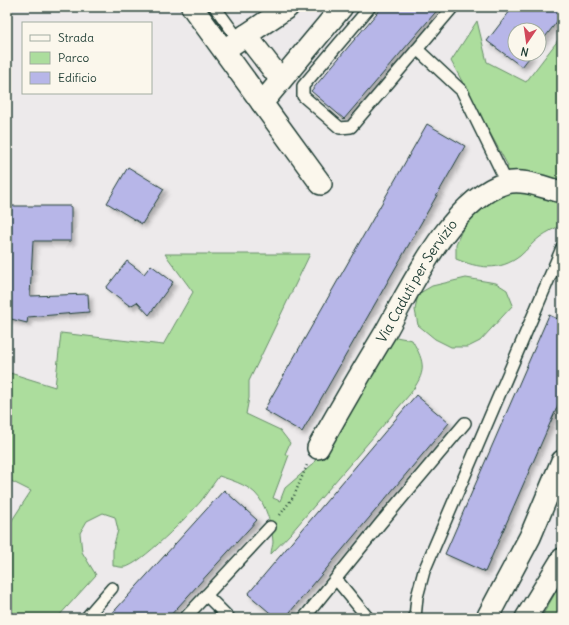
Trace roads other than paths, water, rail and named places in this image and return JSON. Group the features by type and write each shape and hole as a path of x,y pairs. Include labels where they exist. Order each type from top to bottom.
{"street":[{"path":"192,7 281,80"},
{"path":"236,42 288,7"},
{"path":"262,103 342,7"},
{"path":"236,42 262,103 321,184"},
{"name":"Via Caduti per Servizio","path":"318,448 437,242 466,209 481,194 507,183 525,183 562,192"},
{"path":"487,618 530,537 562,461"},
{"path":"526,618 562,559"}],"lane":[{"path":"215,7 236,42"},
{"path":"370,7 303,86 303,96 340,128 351,127 453,7"},
{"path":"417,50 462,91 507,183"},
{"path":"415,618 417,597 424,571 562,248"},
{"path":"304,618 380,524 465,423"},
{"path":"185,618 270,527"},
{"path":"336,579 368,618"},
{"path":"86,618 112,588"},
{"path":"206,595 229,618"}]}
